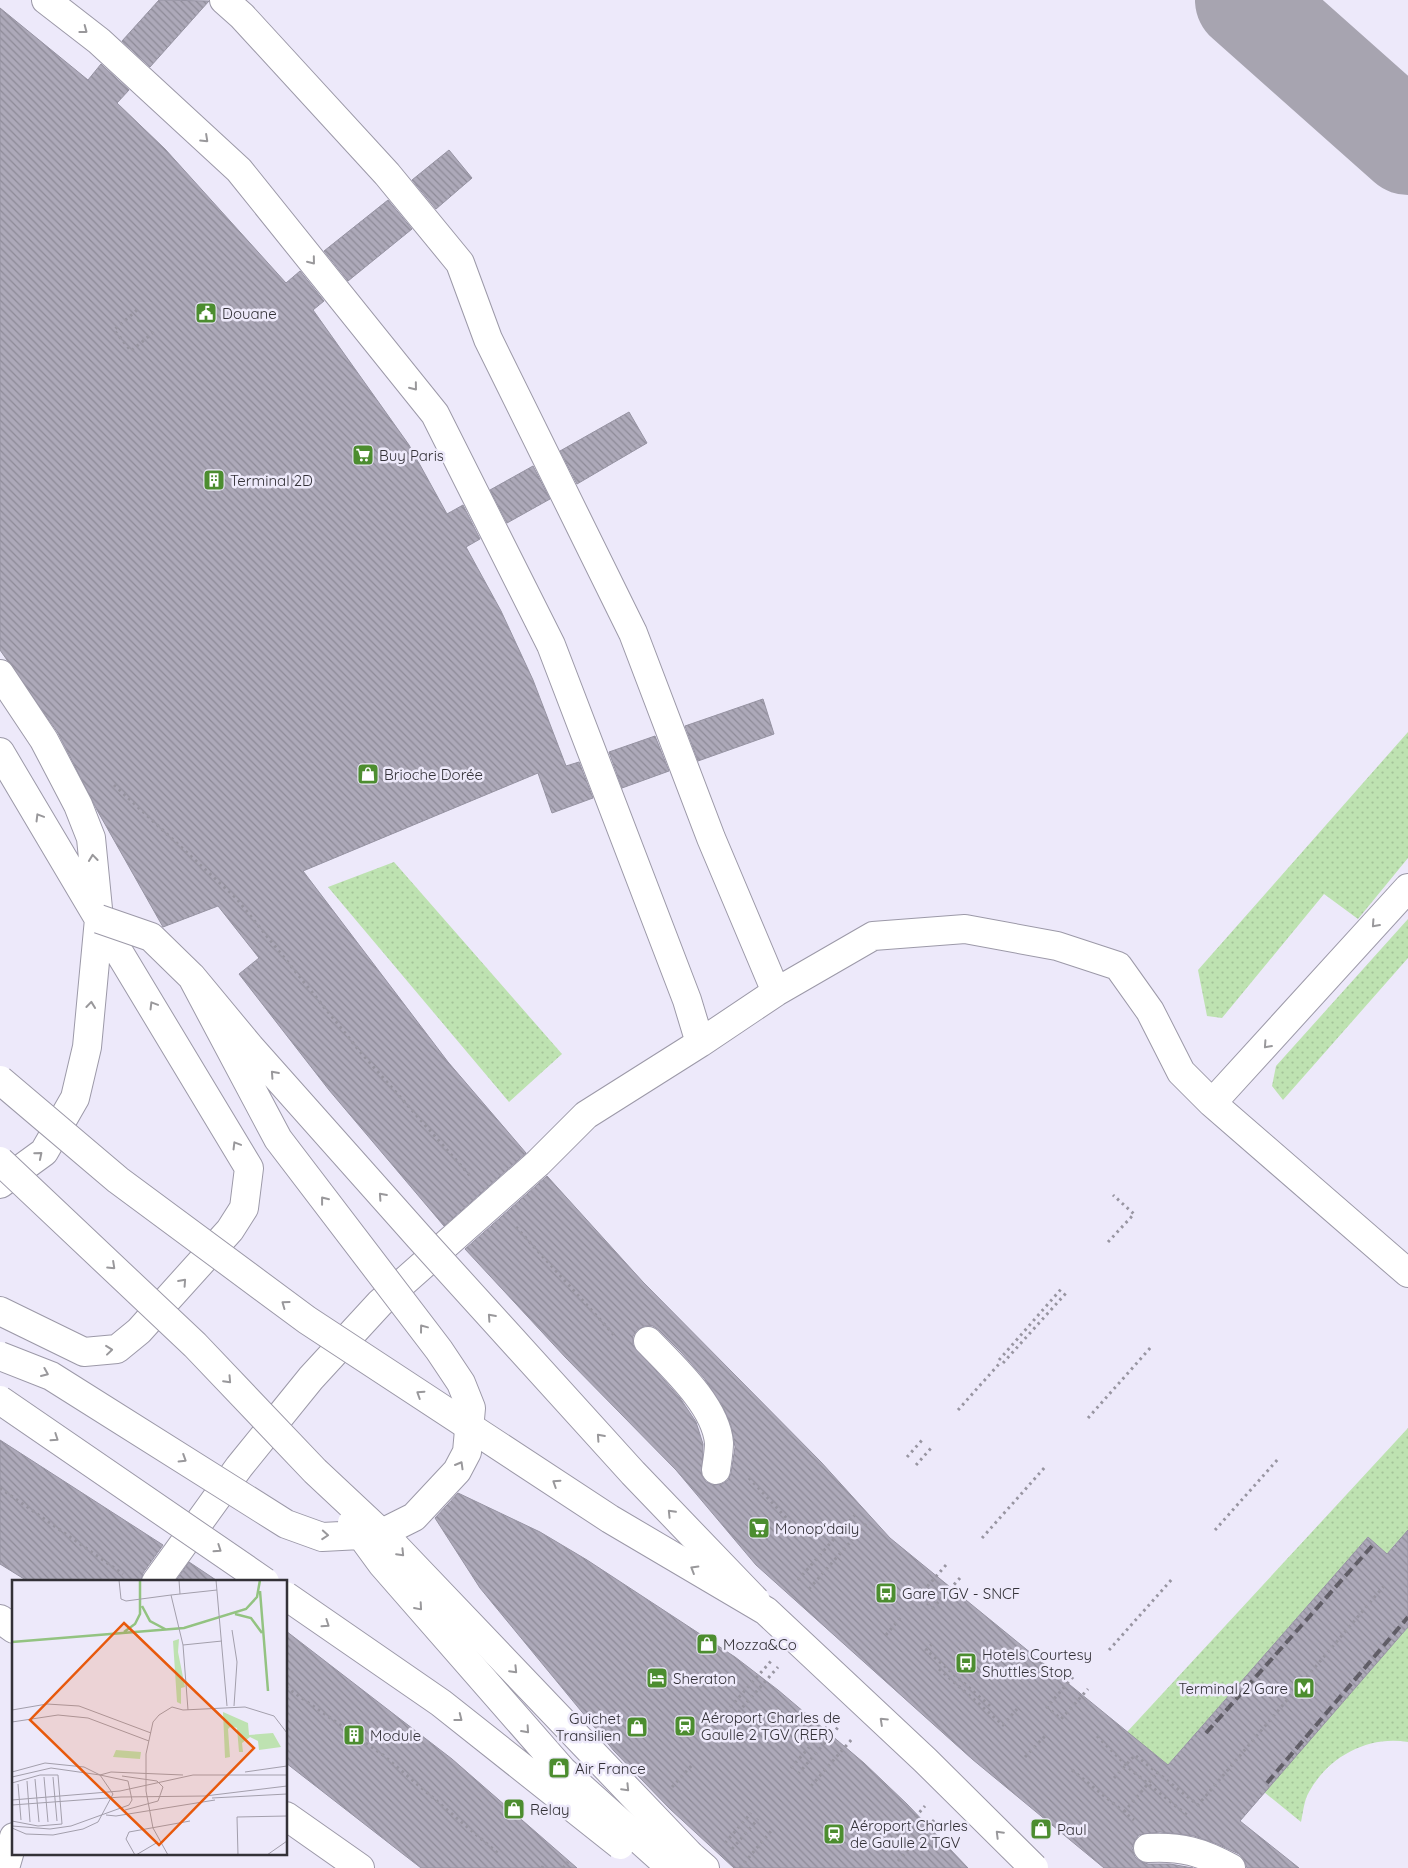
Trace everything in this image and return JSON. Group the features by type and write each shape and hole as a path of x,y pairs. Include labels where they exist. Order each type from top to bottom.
{"main road":[{"path":"46,0 99,41 239,170 435,414 551,645 683,990 700,1043"},
{"path":"224,0 242,16 387,174 460,264 492,348 633,634 712,838 776,992"},
{"path":"0,674 44,740 78,805 92,838 100,919 87,1047 75,1098 44,1152 0,1184"},
{"path":"0,752 249,1168 244,1208 230,1230 139,1331 117,1349 84,1352 0,1311"},
{"path":"1212,1103 1408,888"},
{"path":"100,919 151,937 192,977 250,1047 439,1260 633,1473 766,1611 925,1760 1034,1868"},
{"path":"157,1580 245,1460 311,1378 380,1303 538,1163 586,1115 700,1043 776,992 873,936 965,929 1057,946 1118,966 1150,1011 1181,1072 1212,1103 1408,1273"},
{"path":"0,1356 51,1376 286,1524 322,1537 380,1534 414,1517 457,1471 467,1452 471,1408 461,1383 440,1350 278,1139 192,977"},
{"path":"0,1080 118,1180 307,1320 610,1519 766,1611"},
{"path":"0,1161 195,1345 315,1471 393,1544 705,1868"},
{"path":"648,1341 704,1404 711,1418 719,1443 716,1470"},
{"path":"0,1400 262,1580"},
{"path":"315,1471 382,1564 530,1735 563,1771 671,1868"},
{"path":"288,1597 441,1703 622,1846 646,1868"},
{"path":"0,1620 12,1628"},
{"path":"288,1817 360,1868"},
{"path":"5,1868 12,1844"},
{"path":"1148,1848 1172,1846 1208,1855 1232,1868"}],"path":[{"path":"138,310 114,330 131,351 155,331"},
{"path":"114,786 236,898 362,1054 474,1181"},
{"path":"1108,1242 1134,1214 1113,1195"},
{"path":"512,1224 618,1339"},
{"path":"958,1410 1062,1288"},
{"path":"1000,1362 1067,1292"},
{"path":"1088,1418 1152,1346"},
{"path":"907,1457 924,1439"},
{"path":"916,1465 932,1447"},
{"path":"1215,1530 1279,1458"},
{"path":"982,1538 1046,1466"},
{"path":"745,1474 792,1523"},
{"path":"0,1488 126,1576"},
{"path":"798,1580 855,1515"},
{"path":"809,1589 866,1524"},
{"path":"946,1565 919,1596 933,1608 960,1578"},
{"path":"1109,1650 1173,1578"},
{"path":"1114,1778 1135,1755 1198,1805 1384,1586"},
{"path":"886,1635 902,1618"},
{"path":"932,1644 926,1650 990,1706"},
{"path":"726,1712 772,1660"},
{"path":"734,1717 778,1666"},
{"path":"977,1673 982,1666"},
{"path":"939,1669 1002,1725 1017,1709"},
{"path":"1073,1677 1047,1706 1061,1719 1088,1688"},
{"path":"962,1690 966,1686"},
{"path":"288,1689 383,1755 500,1855"},
{"path":"791,1768 838,1715"},
{"path":"798,1774 844,1721"},
{"path":"812,1786 856,1735"},
{"path":"1025,1757 1046,1735"},
{"path":"1097,1736 1131,1770 1191,1818"},
{"path":"1033,1748 1040,1738"},
{"path":"1124,1812 1158,1772"},
{"path":"885,1851 930,1800"},
{"path":"898,1862 937,1817"},
{"path":"728,1854 758,1819"},
{"path":"739,1868 771,1831"},
{"path":"563,1868 568,1862"}],"green space":[{"path":"1408,732 1408,858 1358,919 1324,894 1222,1018 1207,1016 1198,970"},
{"path":"394,862 562,1054 509,1102 328,887"},
{"path":"1408,919 1408,958 1283,1100 1272,1086 1276,1066"},
{"path":"1408,1428 1408,1550 1397,1542 1387,1554 1368,1537 1168,1765 1127,1732"},
{"path":"1408,1627 1408,1742 1378,1742 1351,1751 1338,1759 1327,1768 1307,1795 1301,1822 1264,1792"}],"building":[{"path":"159,0 209,1 150,67 122,41"},
{"name":"Terminal 2D","path":"0,8 88,80 101,64 129,90 117,103 165,149 286,283 300,271 324,301 313,310 409,445 447,514 463,505 480,539 466,547 501,611 533,680 566,766 579,762 593,798 552,813 538,773 303,871 448,1062 526,1153 444,1226 329,1090 239,974 259,958 218,906 163,927 97,810 58,733 0,650"},
{"path":"449,150 472,178 436,209 412,180"},
{"path":"388,200 412,229 348,281 324,251"},
{"path":"629,412 647,443 577,484 560,451"},
{"path":"533,466 550,499 507,523 490,490"},
{"path":"763,699 774,734 698,761 685,726"},
{"path":"655,736 669,771 622,788 609,752"},
{"path":"547,1176 643,1282 821,1462 890,1538 1168,1765 1368,1537 1387,1554 1408,1530 1408,1627 1240,1821 1299,1868 1247,1868 1239,1854 1217,1844 1194,1836 1160,1832 1139,1835 1132,1848 1135,1857 1148,1864 1170,1864 1193,1868 1104,1868 972,1759 756,1565 676,1470 566,1358 465,1249","holes":["645,1326 653,1326 681,1352 704,1378 724,1409 731,1426 735,1447 731,1473 728,1480 722,1484 713,1485 706,1482 702,1476 703,1444 696,1422 680,1398 633,1345 633,1336 637,1330"]},
{"path":"0,1440 163,1545 143,1573 141,1580 26,1580 0,1564"},
{"name":"Sheraton","path":"458,1493 540,1532 587,1560 735,1657 778,1690 864,1763 907,1804 968,1868 734,1868 670,1809 614,1751 480,1588 435,1518"},
{"path":"189,1562 216,1580 176,1580"},
{"name":"Module","path":"288,1633 452,1759 577,1868 421,1868 288,1765"}],"taxiway":[{"path":"1246,0 1408,144"}],"railway":[{"path":"1206,1733 1372,1546"},
{"path":"1267,1783 1408,1617"}],"place":[{"name":"Douane","path":"206,313"},
{"name":"Buy Paris","path":"363,455"},
{"name":"Terminal 2D","path":"214,480"},
{"name":"Brioche Dorée","path":"368,774"},
{"name":"Monop'daily","path":"759,1528"},
{"name":"Gare TGV - SNCF","path":"886,1593"},
{"name":"Mozza&Co","path":"707,1644"},
{"name":"Hotels Courtesy Shuttles Stop","path":"966,1663"},
{"name":"Sheraton","path":"657,1678"},
{"name":"Terminal 2 Gare","path":"1304,1688"},
{"name":"Aéroport Charles de Gaulle 2 TGV (RER)","path":"685,1726"},
{"name":"Guichet Transilien","path":"637,1727"},
{"name":"Module","path":"354,1735"},
{"name":"Air France","path":"559,1768"},
{"name":"Relay","path":"514,1809"},
{"name":"Paul","path":"1041,1829"},
{"name":"Aéroport Charles de Gaulle 2 TGV","path":"834,1834"}]}
